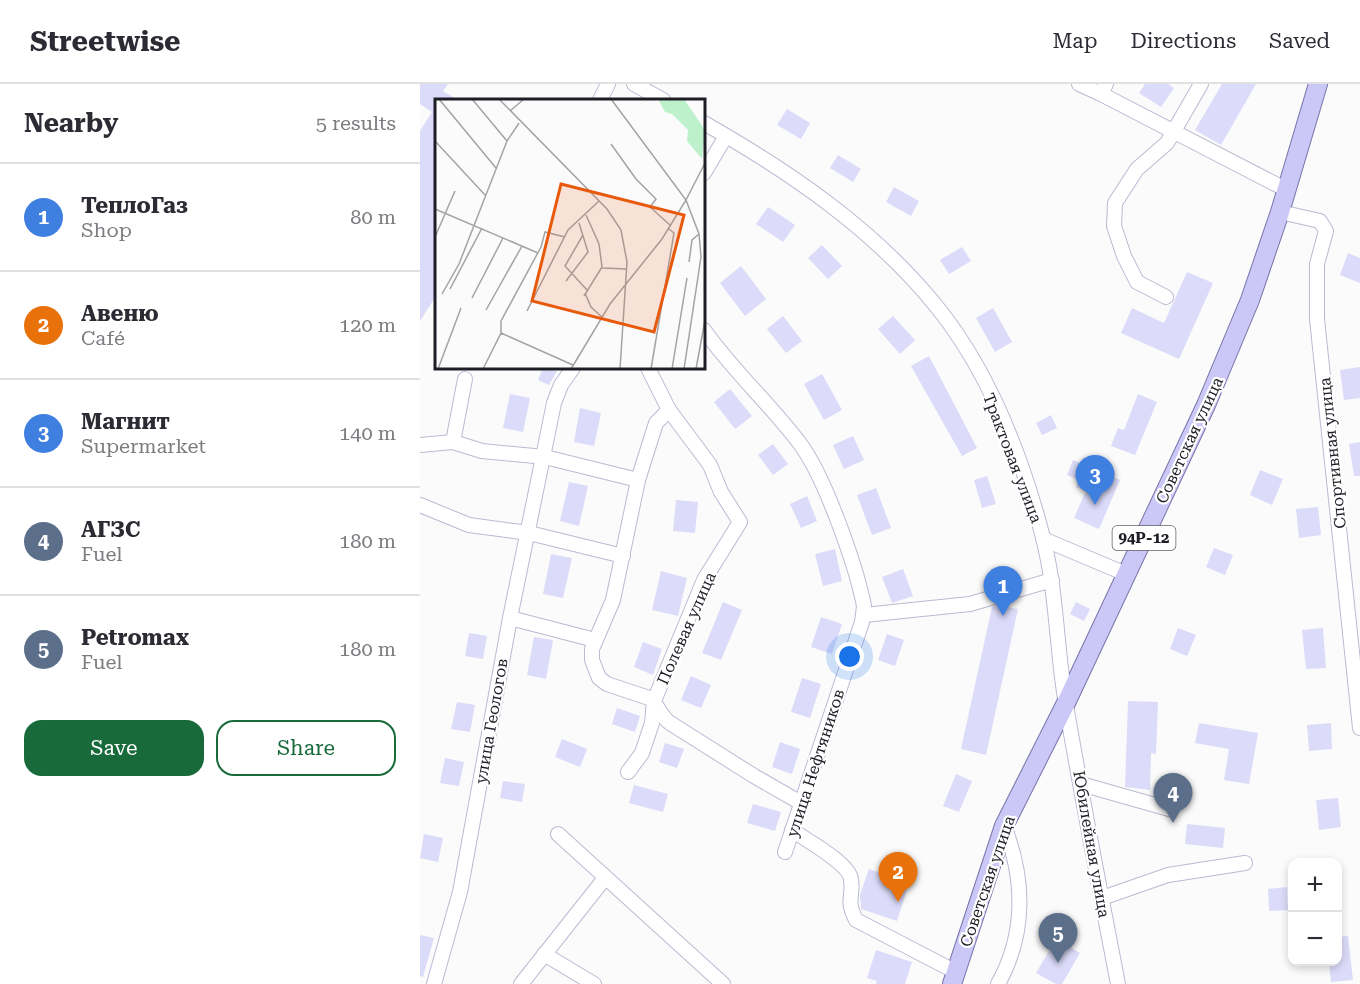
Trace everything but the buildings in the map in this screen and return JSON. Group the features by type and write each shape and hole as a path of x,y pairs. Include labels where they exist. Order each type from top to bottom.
{"main road":[{"name":"Советская улица","path":"954,978 1004,826 1066,703 1206,405 1250,300 1287,190 1318,84"}],"street":[{"path":"600,99 608,84"},
{"path":"634,84 661,99"},
{"path":"1079,84 1104,89 1173,133 1287,190"},
{"path":"1166,297 1137,282 1124,256 1114,226 1115,203 1137,169 1167,143 1201,84"},
{"name":"Трактовая улица","path":"705,124 799,181 855,224 906,271 938,308 968,352 997,407 1043,539 1052,580 1066,703"},
{"path":"705,171 726,136"},
{"name":"Спортивная улица","path":"1280,212 1320,221 1326,231 1317,264 1317,319 1360,728"},
{"name":"улица Нефтяников","path":"705,331 806,453 825,491 862,594 864,615 785,852"},
{"name":"улица Геологов","path":"434,984 460,892 510,618 545,458 554,403 561,385 572,369"},
{"name":"Полевая улица","path":"628,772 642,753 652,723 654,701 704,580 740,522 721,492 710,465 669,410 648,369"},
{"path":"453,442 465,379"},
{"path":"669,410 656,423 638,480 613,600 595,640 592,660 598,678 654,701 661,716 670,723 801,803"},
{"path":"420,446 453,442 482,451 545,458 638,480"},
{"path":"420,505 469,525 529,533 623,556"},
{"path":"1043,539 1126,574"},
{"path":"864,615 970,604 1052,580"},
{"path":"510,618 595,640"},
{"name":"Юбилейная улица","path":"1066,703 1118,984"},
{"path":"1081,784 1169,809"},
{"path":"998,984 1015,946 1019,919 1019,870 1004,826"},
{"path":"792,830 844,866 851,878 848,905 856,921 954,978"},
{"path":"558,834 723,984"},
{"path":"1101,898 1168,875 1245,863"},
{"path":"521,984 605,878"},
{"path":"544,954 594,984"}],"place":[{"name":"Магнит","path":"1095,505"},
{"name":"ТеплоГаз","path":"1003,616"},
{"name":"АГЗС","path":"1173,823"},
{"name":"Авеню","path":"898,902"},
{"name":"Petromax","path":"1058,963"}]}
